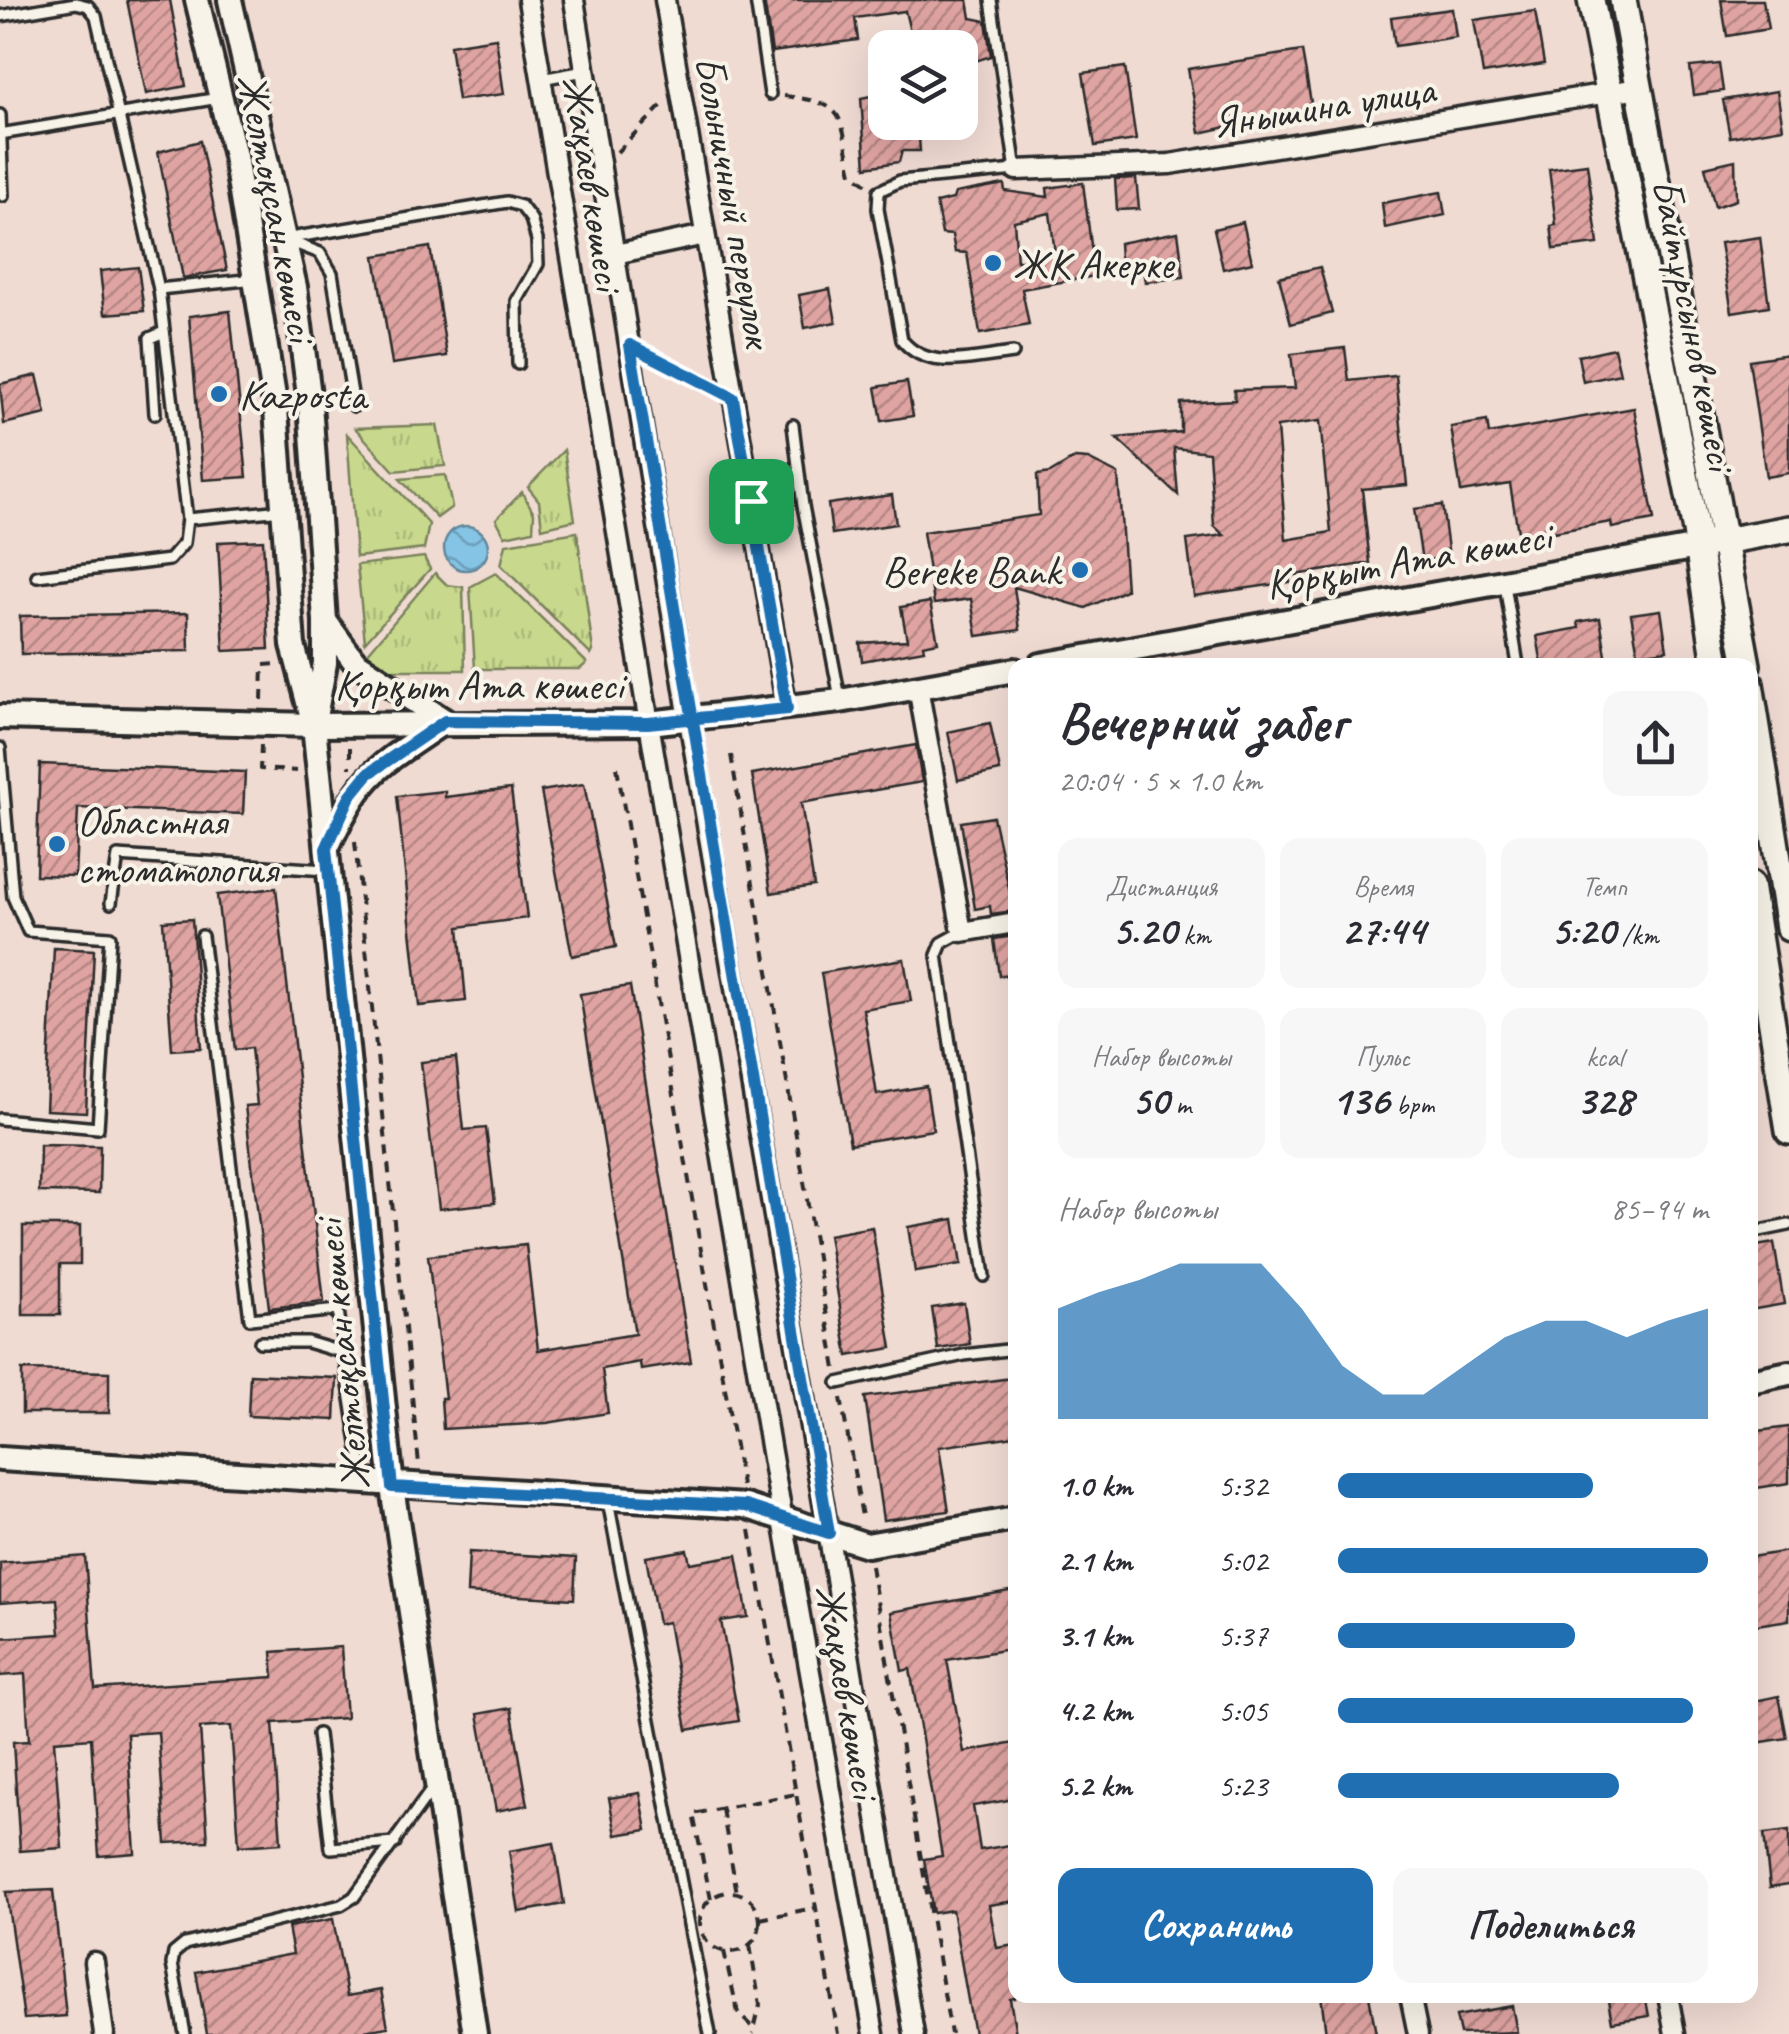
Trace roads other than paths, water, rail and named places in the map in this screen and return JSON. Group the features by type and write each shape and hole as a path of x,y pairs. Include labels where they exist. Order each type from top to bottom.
{"main road":[{"name":"Байтұрсынов көшесі","path":"1592,0 1698,547 1715,658"},
{"name":"Байтұрсынов көшесі","path":"1623,0 1727,540 1746,658"},
{"name":"Қорқыт Ата көшесі","path":"1698,547 1789,529"},
{"path":"1758,734 1789,928"},
{"path":"1758,935 1789,1131"}],"street":[{"name":"Желтоқсан көшесі","path":"197,0 221,98 276,409 293,645 314,725 392,1487 475,2034"},
{"name":"Желтоқсан көшесі","path":"230,0 284,239 310,403 325,621 325,663 314,725"},
{"name":"Жақаев көшесі","path":"528,0 874,2034"},
{"name":"Жақаев көшесі","path":"574,0 690,720 914,2034"},
{"name":"Больничный переулок","path":"665,0 787,709"},
{"name":"Янышина улица","path":"1016,170 1170,164 1639,88"},
{"path":"615,254 705,235"},
{"name":"Қорқыт Ата көшесі","path":"1079,658 1698,547"},
{"path":"325,621 355,662 445,721 368,774 350,796 328,859"},
{"name":"Қорқыт Ата көшесі","path":"0,717 314,725 445,721 648,723 787,709 1008,671"},
{"path":"918,687 962,932 1008,924"},
{"path":"1758,1379 1789,1373"},
{"path":"0,1459 422,1489 746,1506 867,1545 1008,1520"},
{"path":"94,1962 104,2034"},
{"path":"1412,2003 1418,2034"},
{"path":"1669,2003 1674,2034"}],"lane":[{"path":"756,0 770,94"},
{"path":"992,0 1016,170 900,181 879,191 878,209 902,340 912,353 928,361 1012,353"},
{"path":"0,16 76,3 88,6 96,16 159,289 187,519 184,543 169,560 37,576"},
{"path":"541,78 585,70"},
{"path":"2,134 221,98"},
{"path":"0,115 3,196"},
{"path":"284,239 507,202 521,206 531,219 538,264 517,301 518,364"},
{"path":"284,239 320,253 332,273 354,406"},
{"path":"159,289 255,279"},
{"path":"155,414 150,338 164,332"},
{"path":"794,424 803,506 840,701"},
{"path":"187,519 283,510"},
{"path":"1505,582 1517,658"},
{"path":"0,748 13,898 28,931 110,937 98,1128 0,1119"},
{"path":"111,903 118,856 328,859"},
{"path":"962,932 942,944 937,954 984,1276"},
{"path":"202,936 250,1319 338,1310 364,1485"},
{"path":"1758,1232 1789,1226"},
{"path":"260,1342 307,1342 344,1353"},
{"path":"838,1382 964,1355 1008,1350"},
{"path":"608,1500 710,2034"},
{"path":"318,1734 330,1848 395,1843"},
{"path":"185,2034 172,1964 174,1952 185,1944 341,1905 365,1886 437,1782"}],"water":[{"path":"466,526 482,532 488,548 482,564 466,570 450,564 444,548 450,532"}],"place":[{"name":"ЖК Акерке","path":"993,263"},
{"name":"Kazposta","path":"219,394"},
{"name":"Bereke Bank","path":"1080,570"},
{"name":"Областная стоматология","path":"57,844"}]}
